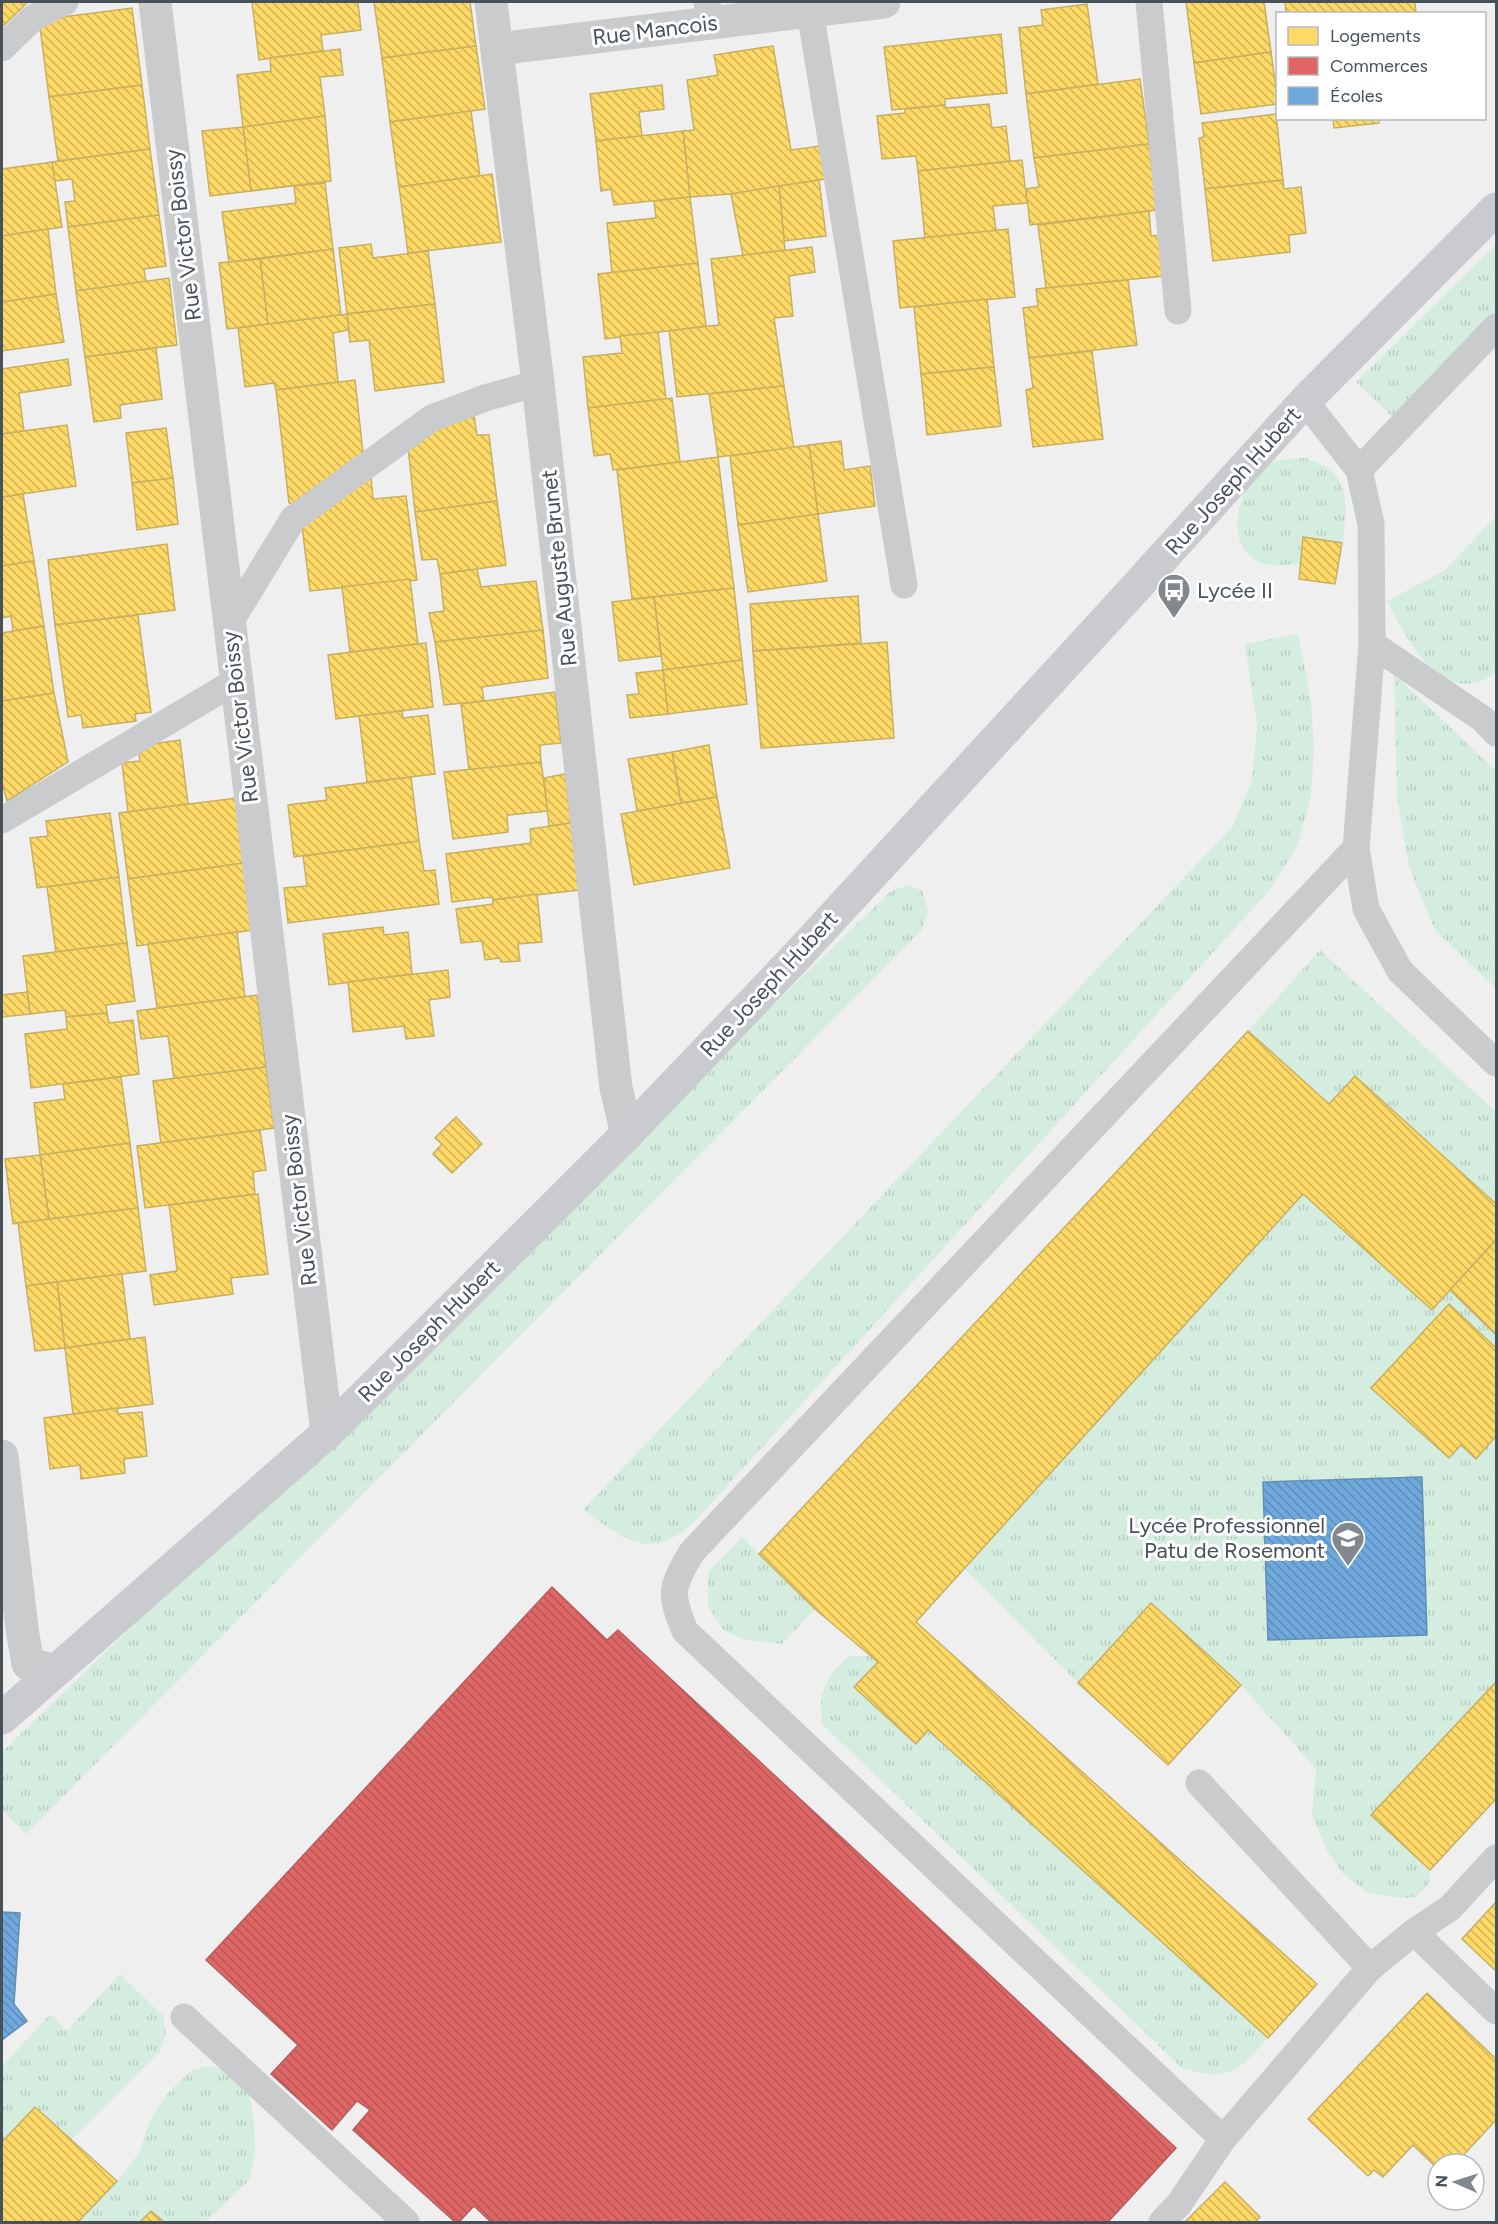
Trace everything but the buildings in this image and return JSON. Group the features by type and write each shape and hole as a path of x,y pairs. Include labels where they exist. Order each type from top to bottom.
{"street":[{"name":"Rue Victor Boissy","path":"155,2 327,1433"},
{"name":"Rue Auguste Brunet","path":"491,2 538,383 616,1088 627,1134"},
{"name":"Rue Mancois","path":"497,49 709,12 810,11 884,2"},
{"name":"Rue Joseph Hubert","path":"2,1718 54,1670 327,1433 627,1134 805,947 1305,401 1497,209"},
{"path":"2,1456 28,1664 54,1670"}],"lane":[{"path":"2,48 33,18 65,2"},
{"path":"1149,2 1178,311"},
{"path":"810,11 904,585"},
{"path":"1359,470 1497,327"},
{"path":"229,624 293,519 432,418 485,398 538,383"},
{"path":"1305,401 1359,470 1371,524 1372,644 1356,848 1366,909 1400,971 1497,1063"},
{"path":"1372,644 1492,719"},
{"path":"2,820 236,681"},
{"path":"1223,2139 685,1631 674,1605 675,1583 691,1553 1356,848"},
{"path":"1199,1783 1370,1968"},
{"path":"1162,2223 1179,2205 1223,2139 1370,1968 1414,1932 1450,1908 1497,1858"},
{"path":"1414,1932 1497,2011"},
{"path":"184,2017 406,2223"}],"green space":[{"path":"1496,244 1496,322 1398,422 1356,382"},
{"path":"1306,458 1332,471 1342,487 1346,515 1342,543 1303,537 1301,564 1272,565 1255,560 1246,552 1240,541 1238,529 1238,516 1245,491 1259,471 1269,464 1281,460"},
{"path":"1496,516 1496,673 1476,682 1459,683 1443,677 1429,666 1406,635 1387,601 1444,571"},
{"path":"1298,634 1311,701 1314,748 1311,796 1297,847 1269,891 695,1521 664,1542 651,1544 625,1538 583,1510 1233,826 1252,780 1257,725 1245,644"},
{"path":"1394,674 1496,771 1496,989 1435,930 1409,867 1397,797"},
{"path":"909,885 922,891 928,911 922,930 26,1834 2,1810 2,1752 891,891"},
{"path":"1320,950 1496,1112 1496,1204 1355,1076 1329,1104 1248,1031"},
{"path":"1303,1194 1432,1310 1450,1290 1496,1335 1496,1348 1449,1304 1372,1388 1449,1458 1461,1445 1476,1459 1496,1436 1496,1682 1371,1815 1430,1870 1429,1884 1416,1897 1400,1898 1368,1893 1343,1874 1327,1851 1312,1815 1316,1769 1241,1685 1152,1603 1078,1683 965,1569","holes":["1422,1477 1427,1635 1268,1640 1263,1482"]},
{"path":"742,1537 815,1609 782,1644 746,1640 723,1630 708,1606 708,1572"},
{"path":"849,1656 871,1656 878,1662 854,1687 915,1743 929,1730 1268,2038 1248,2059 1239,2067 1222,2074 1182,2068 822,1724 821,1696 831,1674"},
{"path":"120,1974 163,2016 166,2033 160,2051 71,2140 35,2107 2,2142 2,2066 51,2014 67,2031"},
{"path":"209,2066 226,2070 250,2096 255,2152 250,2179 206,2222 164,2222 151,2211 140,2222 78,2222 117,2181 139,2153 150,2120 167,2094 192,2070"}],"place":[{"name":"Lycée II","path":"1174,619"},
{"name":"Lycée Professionnel Patu de Rosemont","path":"1348,1567"}]}
